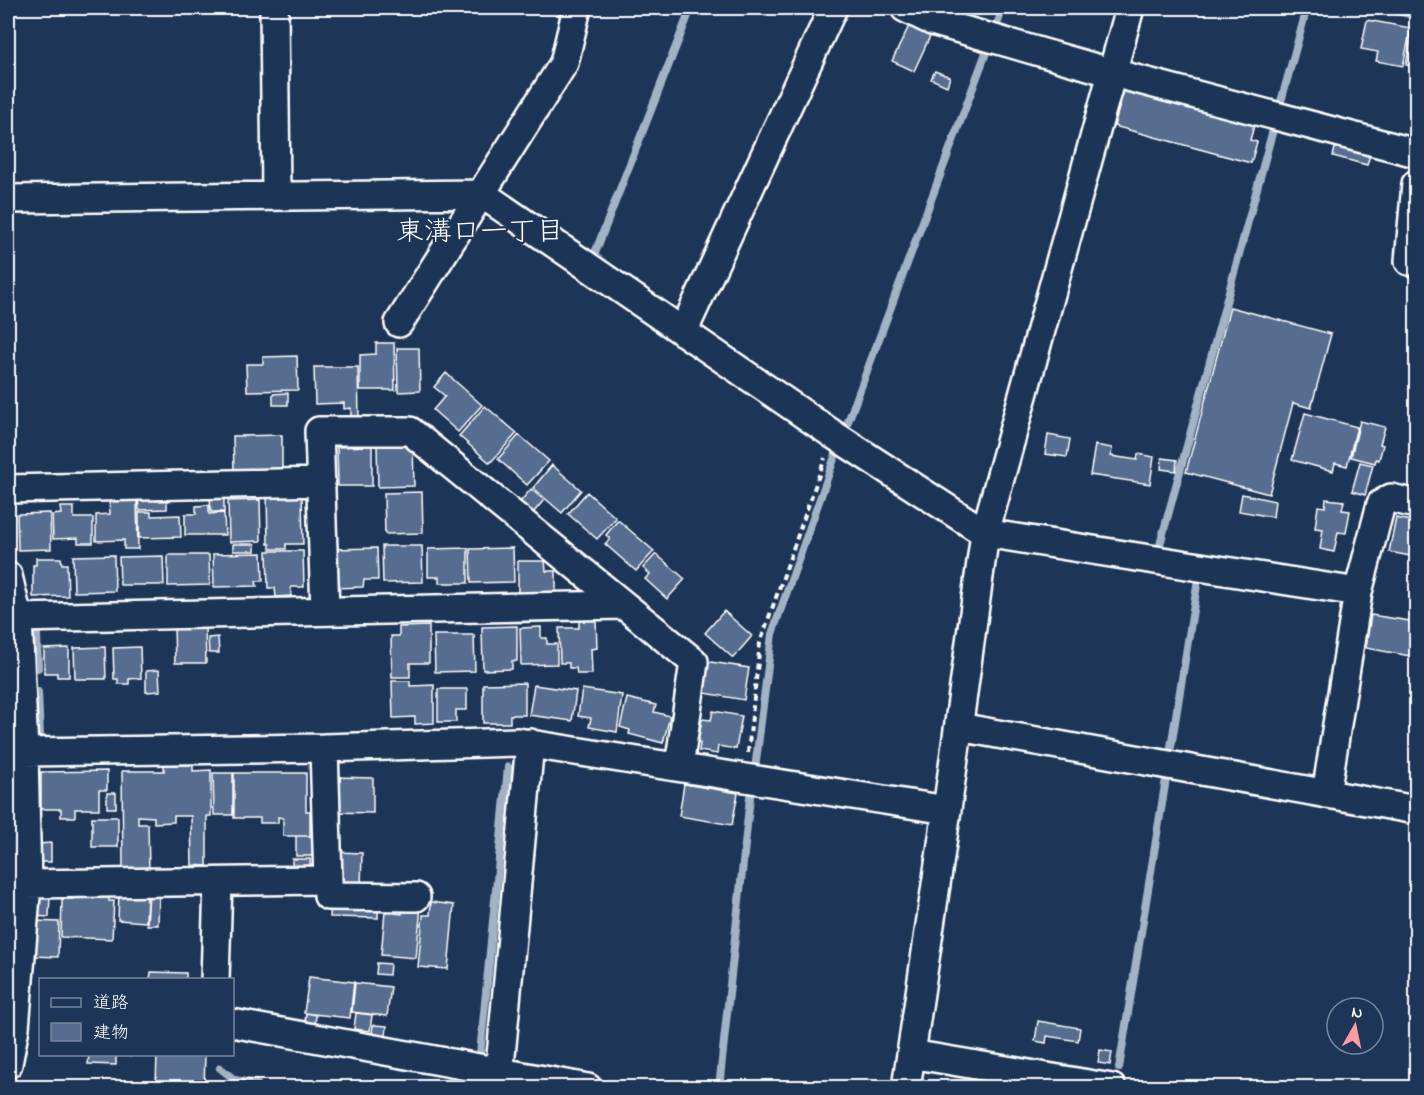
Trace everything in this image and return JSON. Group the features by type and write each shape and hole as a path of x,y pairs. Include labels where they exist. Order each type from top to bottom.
{"street":[{"path":"274,8 276,195"},
{"path":"399,323 564,63 578,8"},
{"path":"683,332 833,8"},
{"path":"905,8 932,21 1113,73 1416,153"},
{"path":"906,1088 985,533 1130,8"},
{"path":"1409,261 1416,184"},
{"path":"8,199 482,194 834,435 985,533 1358,592"},
{"path":"325,611 319,431 410,431 694,662 679,767"},
{"path":"8,489 321,482"},
{"path":"1326,794 1358,592 1381,504 1391,498 1416,504"},
{"path":"8,576 18,618 16,750 27,884 8,1064"},
{"path":"18,618 623,604"},
{"path":"959,727 1416,810"},
{"path":"16,750 324,748 518,742 947,810"},
{"path":"498,1080 530,743"},
{"path":"324,748 328,896 416,897"},
{"path":"27,884 328,880"},
{"path":"214,978 218,882"},
{"path":"234,1023 498,1080 588,1088"},
{"path":"911,1054 1112,1088"}],"path":[{"path":"745,777 760,643 834,435"}],"building":[{"path":"1367,20 1411,28 1403,66 1376,61 1378,52 1361,49"},
{"path":"910,24 931,34 914,71 892,61"},
{"path":"1411,38 1416,39 1416,67 1406,65"},
{"path":"935,71 950,77 947,86 931,79"},
{"path":"1125,87 1255,122 1250,140 1257,142 1251,163 1114,126"},
{"path":"1337,141 1371,151 1367,165 1333,156"},
{"path":"1230,307 1331,334 1311,408 1293,403 1269,494 1186,472"},
{"path":"376,343 394,343 395,390 360,390 360,355 376,354"},
{"path":"397,348 419,348 420,391 398,392"},
{"path":"297,356 298,390 247,391 246,364 263,364 263,357"},
{"path":"314,367 358,367 359,419 351,419 351,408 344,409 344,403 315,404"},
{"path":"446,373 482,405 458,432 433,410 445,396 434,387"},
{"path":"288,393 288,405 273,405 273,394"},
{"path":"485,406 517,433 490,463 459,436"},
{"path":"1305,413 1357,427 1347,466 1335,463 1333,471 1292,460"},
{"path":"1360,421 1385,427 1380,444 1383,445 1379,460 1376,459 1375,463 1351,457"},
{"path":"282,435 282,471 234,472 233,436"},
{"path":"519,435 549,461 527,485 498,459"},
{"path":"1048,435 1070,439 1067,457 1045,454"},
{"path":"388,441 405,441 405,445 413,445 414,486 378,487 377,446 388,446"},
{"path":"1095,445 1112,448 1111,456 1137,460 1138,454 1154,457 1150,484 1090,475"},
{"path":"372,446 372,486 338,486 337,447"},
{"path":"1162,458 1177,460 1176,471 1161,469"},
{"path":"1360,462 1373,465 1365,495 1352,491"},
{"path":"552,465 581,490 562,513 533,488"},
{"path":"531,489 544,500 533,513 520,502"},
{"path":"422,492 423,533 385,534 384,493"},
{"path":"587,492 616,518 597,539 568,514"},
{"path":"302,494 303,544 286,544 286,549 270,549 267,495"},
{"path":"1242,494 1275,501 1273,517 1239,511"},
{"path":"138,496 156,496 156,501 167,500 167,509 139,510"},
{"path":"210,498 224,498 224,512 211,512"},
{"path":"137,499 138,549 124,549 124,540 96,541 96,515 110,514 109,500"},
{"path":"1326,499 1344,501 1342,510 1350,511 1346,533 1338,532 1334,552 1320,549 1323,529 1315,528 1318,506 1325,507"},
{"path":"260,500 261,541 229,542 228,501"},
{"path":"209,505 209,514 224,513 225,535 185,535 185,514 196,514 196,506"},
{"path":"60,507 74,507 74,518 93,518 93,543 78,543 78,538 53,539 52,515 61,514"},
{"path":"139,512 151,512 151,516 180,515 181,537 139,538"},
{"path":"50,513 51,549 18,550 17,514"},
{"path":"1396,518 1416,522 1416,557 1389,552"},
{"path":"618,520 654,551 636,571 605,544 610,539 606,535"},
{"path":"233,544 255,544 255,551 233,551"},
{"path":"382,546 422,546 423,582 383,583"},
{"path":"377,548 378,580 364,580 363,587 334,588 333,549"},
{"path":"468,548 468,583 439,583 439,577 428,577 428,549"},
{"path":"513,548 514,582 471,583 470,549"},
{"path":"267,551 303,551 304,587 291,587 291,596 276,597 275,588 268,588"},
{"path":"262,553 263,581 256,581 257,586 214,587 213,554"},
{"path":"656,554 685,579 667,599 645,579 650,574 643,568"},
{"path":"114,555 115,591 74,592 73,556"},
{"path":"168,555 209,555 210,585 168,586"},
{"path":"163,556 164,585 120,585 119,557"},
{"path":"36,558 61,558 62,564 67,564 68,596 33,597 33,565 36,565"},
{"path":"518,561 545,561 546,571 556,571 556,596 518,596"},
{"path":"724,611 752,636 733,658 705,633"},
{"path":"1371,615 1416,622 1416,657 1366,648"},
{"path":"579,620 596,620 597,648 591,649 592,674 577,674 576,668 569,668 569,663 560,663 559,628 579,628"},
{"path":"429,626 429,663 410,663 410,677 392,677 391,636 399,636 399,627"},
{"path":"517,626 517,661 512,661 512,669 483,670 482,627"},
{"path":"205,627 206,663 175,663 174,628"},
{"path":"541,627 541,638 547,638 547,644 557,644 557,664 521,665 520,628"},
{"path":"434,635 474,635 475,671 435,672"},
{"path":"218,637 219,653 209,653 208,638"},
{"path":"105,647 106,679 75,679 74,648"},
{"path":"140,647 141,678 129,679 129,684 118,684 118,679 114,679 113,648"},
{"path":"69,648 69,677 57,677 57,673 44,673 44,649"},
{"path":"704,661 749,668 744,700 699,692"},
{"path":"159,670 160,691 146,692 146,671"},
{"path":"392,681 410,681 410,686 434,685 434,723 415,724 415,717 393,718"},
{"path":"525,683 525,715 510,715 510,723 483,723 483,684"},
{"path":"534,685 576,691 572,721 529,715"},
{"path":"438,689 467,689 467,710 456,710 456,722 438,722"},
{"path":"582,689 622,695 617,732 589,727 591,718 578,716"},
{"path":"627,698 656,705 654,712 670,716 663,743 629,734 630,730 620,727"},
{"path":"713,711 742,716 736,749 718,746 717,754 699,751 702,719 711,720"},
{"path":"164,765 193,765 193,771 211,770 211,816 207,816 207,866 192,865 191,816 174,816 174,822 154,823 154,817 138,816 138,824 148,824 149,870 123,870 122,771 164,771"},
{"path":"107,771 107,790 99,790 99,809 75,809 75,817 61,817 61,809 41,809 41,772"},
{"path":"213,773 233,773 233,815 214,815"},
{"path":"234,773 306,773 306,811 310,811 310,836 283,836 283,818 278,817 278,823 260,823 260,818 234,818"},
{"path":"334,777 373,778 373,813 334,812"},
{"path":"684,784 738,793 732,825 679,816"},
{"path":"107,793 116,793 116,808 107,808"},
{"path":"92,817 118,817 118,847 92,847"},
{"path":"296,836 315,836 315,856 296,856"},
{"path":"51,843 51,862 38,862 38,844"},
{"path":"336,852 362,853 361,887 335,887"},
{"path":"292,859 310,859 310,872 292,872"},
{"path":"119,892 147,893 146,922 118,920"},
{"path":"149,893 159,893 158,925 147,925"},
{"path":"34,895 50,895 49,917 33,916"},
{"path":"74,895 109,897 109,901 114,901 112,939 61,937 62,899 73,899"},
{"path":"331,902 378,903 378,918 330,917"},
{"path":"431,902 454,905 448,969 418,967 423,915 430,915"},
{"path":"403,904 421,906 416,958 381,955 385,912 402,914"},
{"path":"33,921 59,922 58,957 31,956"},
{"path":"377,963 390,964 389,975 376,974"},
{"path":"151,972 186,973 186,978 150,978"},
{"path":"309,977 354,982 350,1018 304,1013"},
{"path":"355,983 391,987 387,1016 352,1012"},
{"path":"306,1013 316,1015 314,1033 304,1032"},
{"path":"356,1013 372,1015 370,1031 354,1029"},
{"path":"1038,1021 1080,1028 1078,1041 1047,1036 1046,1043 1035,1041"},
{"path":"373,1025 387,1026 385,1045 371,1043"},
{"path":"1100,1050 1112,1052 1110,1065 1098,1063"},
{"path":"89,1056 116,1056 116,1065 88,1064"},
{"path":"157,1056 205,1056 204,1087 156,1085"},
{"path":"45,1081 78,1086 77,1088 44,1088"}],"waterway":[{"path":"595,253 691,8"},
{"path":"995,30 1003,8"},
{"path":"1280,105 1307,8"},
{"path":"1385,8 1416,16"},
{"path":"846,427 987,50"},
{"path":"1158,552 1274,126"},
{"path":"755,769 772,634 839,445"},
{"path":"1171,747 1198,579"},
{"path":"37,634 38,668"},
{"path":"38,692 40,737 47,744"},
{"path":"479,1064 508,767"},
{"path":"1119,1068 1166,779"},
{"path":"719,1088 751,788"},
{"path":"220,1068 235,1080 257,1084 257,1088"}],"district":[{"name":"東溝口一丁目","path":"480,230"}]}
